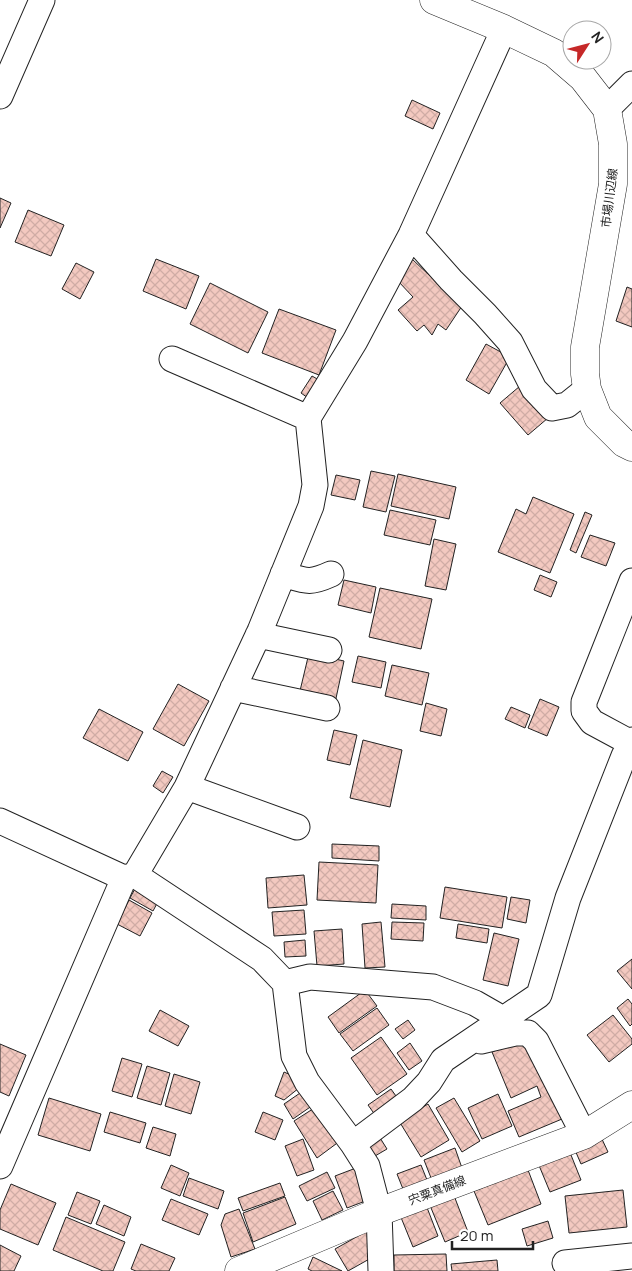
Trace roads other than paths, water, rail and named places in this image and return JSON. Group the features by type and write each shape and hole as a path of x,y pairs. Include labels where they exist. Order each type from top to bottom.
{"main road":[{"name":"市場川辺線","path":"434,0 504,29 554,53 583,78 608,110 613,144 613,184 586,348 585,374 587,389 598,417 624,443 632,447"},
{"name":"宍粟真備線","path":"239,1271 379,1212 584,1135 632,1105"}],"street":[{"path":"0,96 42,0"},
{"path":"0,1166 130,877 187,787 258,635 311,506 315,485 308,418 356,341 411,235 504,29"},
{"path":"608,110 632,84"},
{"path":"411,235 510,342 534,389 552,408 567,405 587,389"},
{"path":"172,359 308,418"},
{"path":"283,574 315,581 331,574"},
{"path":"353,1144 413,1099 429,1082 443,1060 461,1046 538,996 568,898 631,741 592,722 584,711 584,702 632,580"},
{"path":"258,635 329,650"},
{"path":"234,688 327,708"},
{"path":"187,787 297,827"},
{"path":"0,821 130,877 262,959 285,983 294,1056 307,1082 367,1166 379,1212 381,1271"},
{"path":"285,983 310,977 433,987 475,1003 503,1019"},
{"path":"461,1046 515,1033 528,1033 536,1041 584,1135"},
{"path":"565,1263 632,1256"}]}
